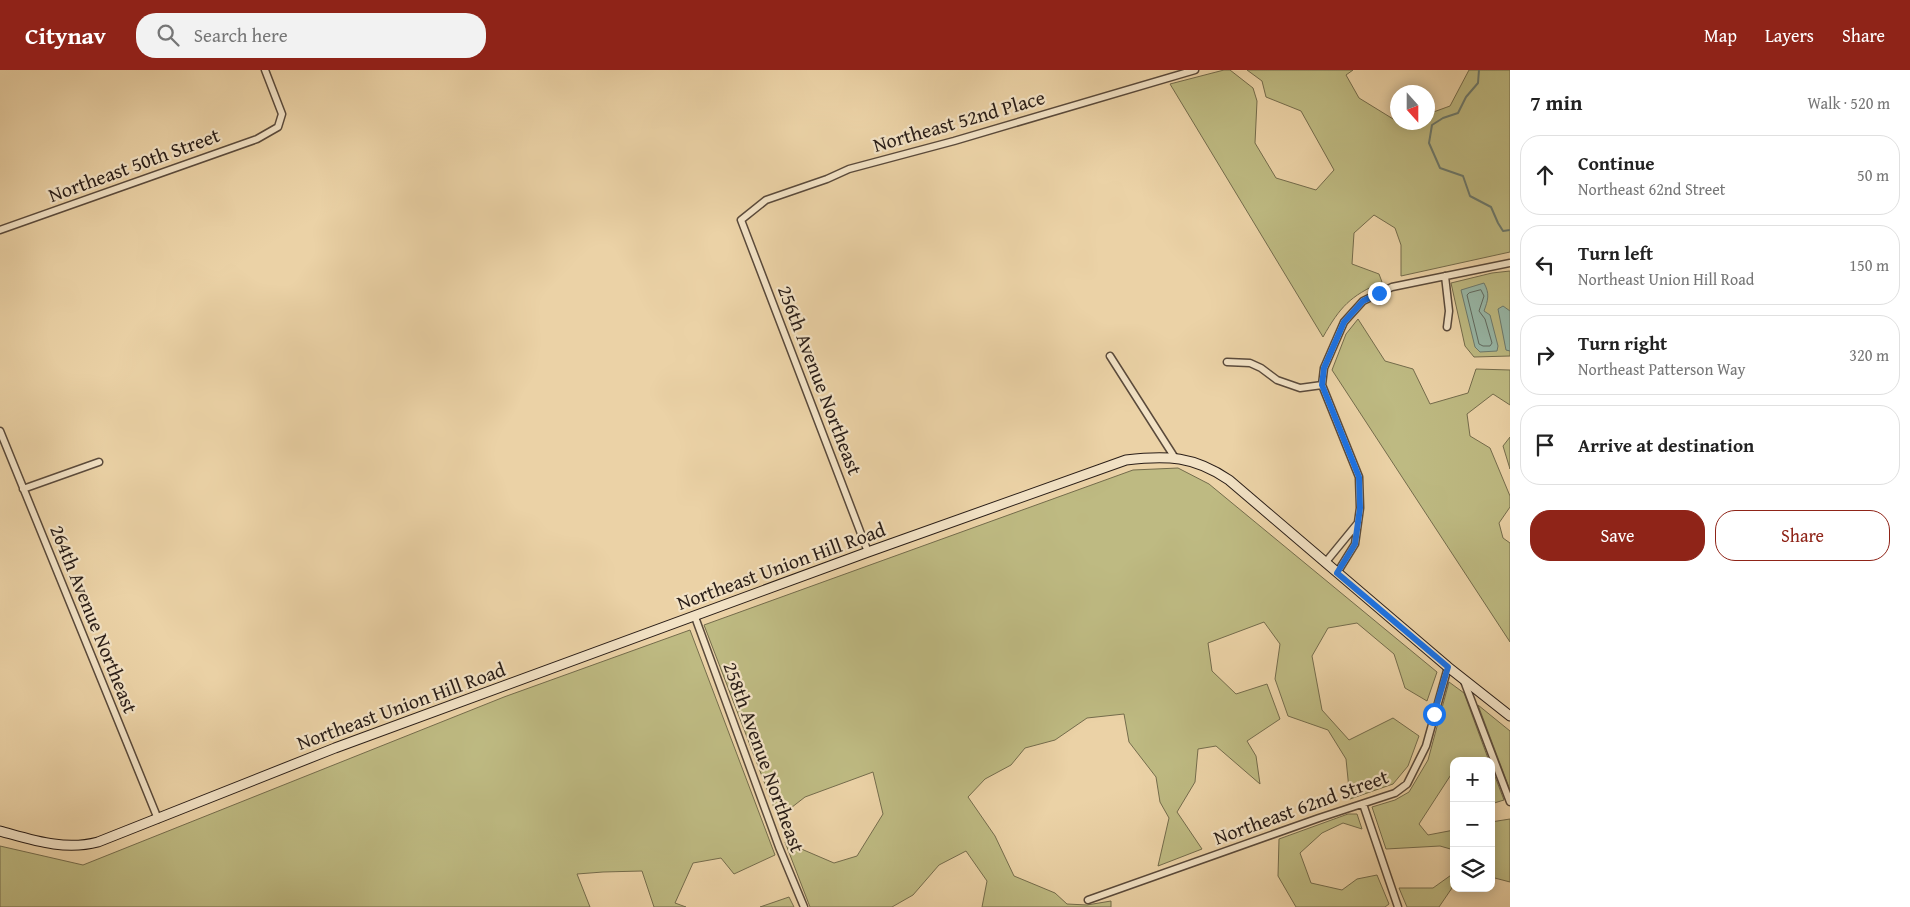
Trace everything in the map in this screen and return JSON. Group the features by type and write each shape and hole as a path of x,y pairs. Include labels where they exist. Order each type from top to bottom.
{"street":[{"name":"Northeast 50th Street","path":"0,230 257,139 278,127 282,114 266,70"},
{"name":"Northeast 52nd Place","path":"741,220 766,200 827,180 849,169 954,141 1194,70"},
{"name":"256th Avenue Northeast","path":"741,220 868,552"},
{"path":"1337,573 1355,544 1360,508 1359,477 1322,385 1324,368 1344,322 1363,301 1392,287 1510,264"},
{"path":"1445,276 1449,311 1447,327"},
{"path":"1110,356 1175,458"},
{"path":"1227,362 1250,363 1278,380 1300,388 1322,385"},
{"name":"264th Avenue Northeast","path":"0,431 3,445 24,489 158,819"},
{"name":"Northeast Union Hill Road","path":"0,831 61,846 84,846 98,842 335,748 868,552 1126,460 1153,457 1192,460 1217,471 1448,667 1510,716"},
{"path":"24,489 99,462"},
{"path":"1325,563 1358,523"},
{"name":"258th Avenue Northeast","path":"695,617 779,847 804,907"},
{"name":"Northeast 62nd Street","path":"1088,900 1395,793 1407,784 1426,746 1448,667"},
{"path":"1464,680 1510,802"},
{"path":"1363,804 1398,907"}],"shaded area":[{"path":"1230,70 1253,88 1257,101 1255,143 1276,178 1316,190 1334,170 1301,111 1266,97 1262,81 1247,70 1353,70 1346,75 1359,98 1390,117 1390,130 1435,130 1435,111 1450,106 1469,70 1510,70 1510,252 1401,276 1401,245 1395,228 1374,215 1354,233 1352,264 1379,274 1382,282 1362,292 1347,304 1323,337 1170,84"},
{"path":"1510,271 1510,356 1474,357 1465,346 1451,283 1492,273"},
{"path":"1358,319 1385,361 1413,369 1430,404 1468,393 1476,369 1510,370 1510,405 1493,394 1467,414 1470,436 1490,448 1510,496 1510,507 1499,523 1503,538 1510,543 1510,642 1332,370 1346,334"},
{"path":"1510,437 1510,469 1503,446"},
{"path":"1178,468 1209,484 1437,672 1427,701 1405,688 1394,654 1357,623 1328,628 1312,656 1322,710 1349,740 1393,718 1419,736 1408,766 1393,784 1350,799 1346,759 1328,730 1288,716 1275,679 1280,644 1264,622 1208,643 1212,671 1236,694 1267,684 1280,719 1247,741 1256,756 1260,784 1216,746 1198,749 1195,782 1177,812 1202,849 1158,866 1169,818 1160,802 1156,777 1129,742 1124,714 1087,718 1055,740 1025,748 1011,765 985,779 968,797 995,836 1014,876 1055,893 1067,904 1087,905 1111,901 1111,907 982,907 987,881 966,851 939,865 913,895 892,907 810,907 785,842 834,863 857,856 883,814 873,772 805,797 778,818 704,625 1133,470"},
{"path":"690,630 775,855 734,874 721,858 693,863 675,903 686,907 654,907 642,871 577,874 590,907 0,907 0,846 83,865 504,697"},
{"path":"1449,682 1464,693 1488,757 1450,757 1450,776 1419,824 1428,835 1450,831 1450,849 1440,846 1386,849 1372,807 1395,800 1409,792 1428,760"},
{"path":"1478,705 1510,731 1510,790"},
{"path":"1495,776 1504,800 1495,803"},
{"path":"1348,814 1357,814 1362,829 1343,823 1322,833 1300,853 1311,883 1342,890 1357,879 1377,875 1389,904 1385,907 1296,907 1278,876 1279,839"},
{"path":"1510,819 1510,882 1495,878 1495,821"},
{"path":"1450,876 1450,891 1439,907 1407,907 1399,888 1433,888"},
{"path":"789,897 794,907 760,907"}],"water":[{"path":"1484,283 1488,297 1484,311 1490,315 1498,346 1497,351 1480,352 1475,347 1461,290"},
{"path":"1503,306 1510,311 1510,351 1506,350 1498,309"}],"waterway":[{"path":"1479,70 1478,83 1466,97 1458,113 1443,118 1432,125 1429,143 1440,168 1463,176 1470,196 1491,207 1503,231 1510,230"}],"route":[{"path":"1379,293 1363,301 1344,322 1324,368 1322,385 1359,477 1360,508 1355,544 1337,573 1448,667 1434,714"}]}
